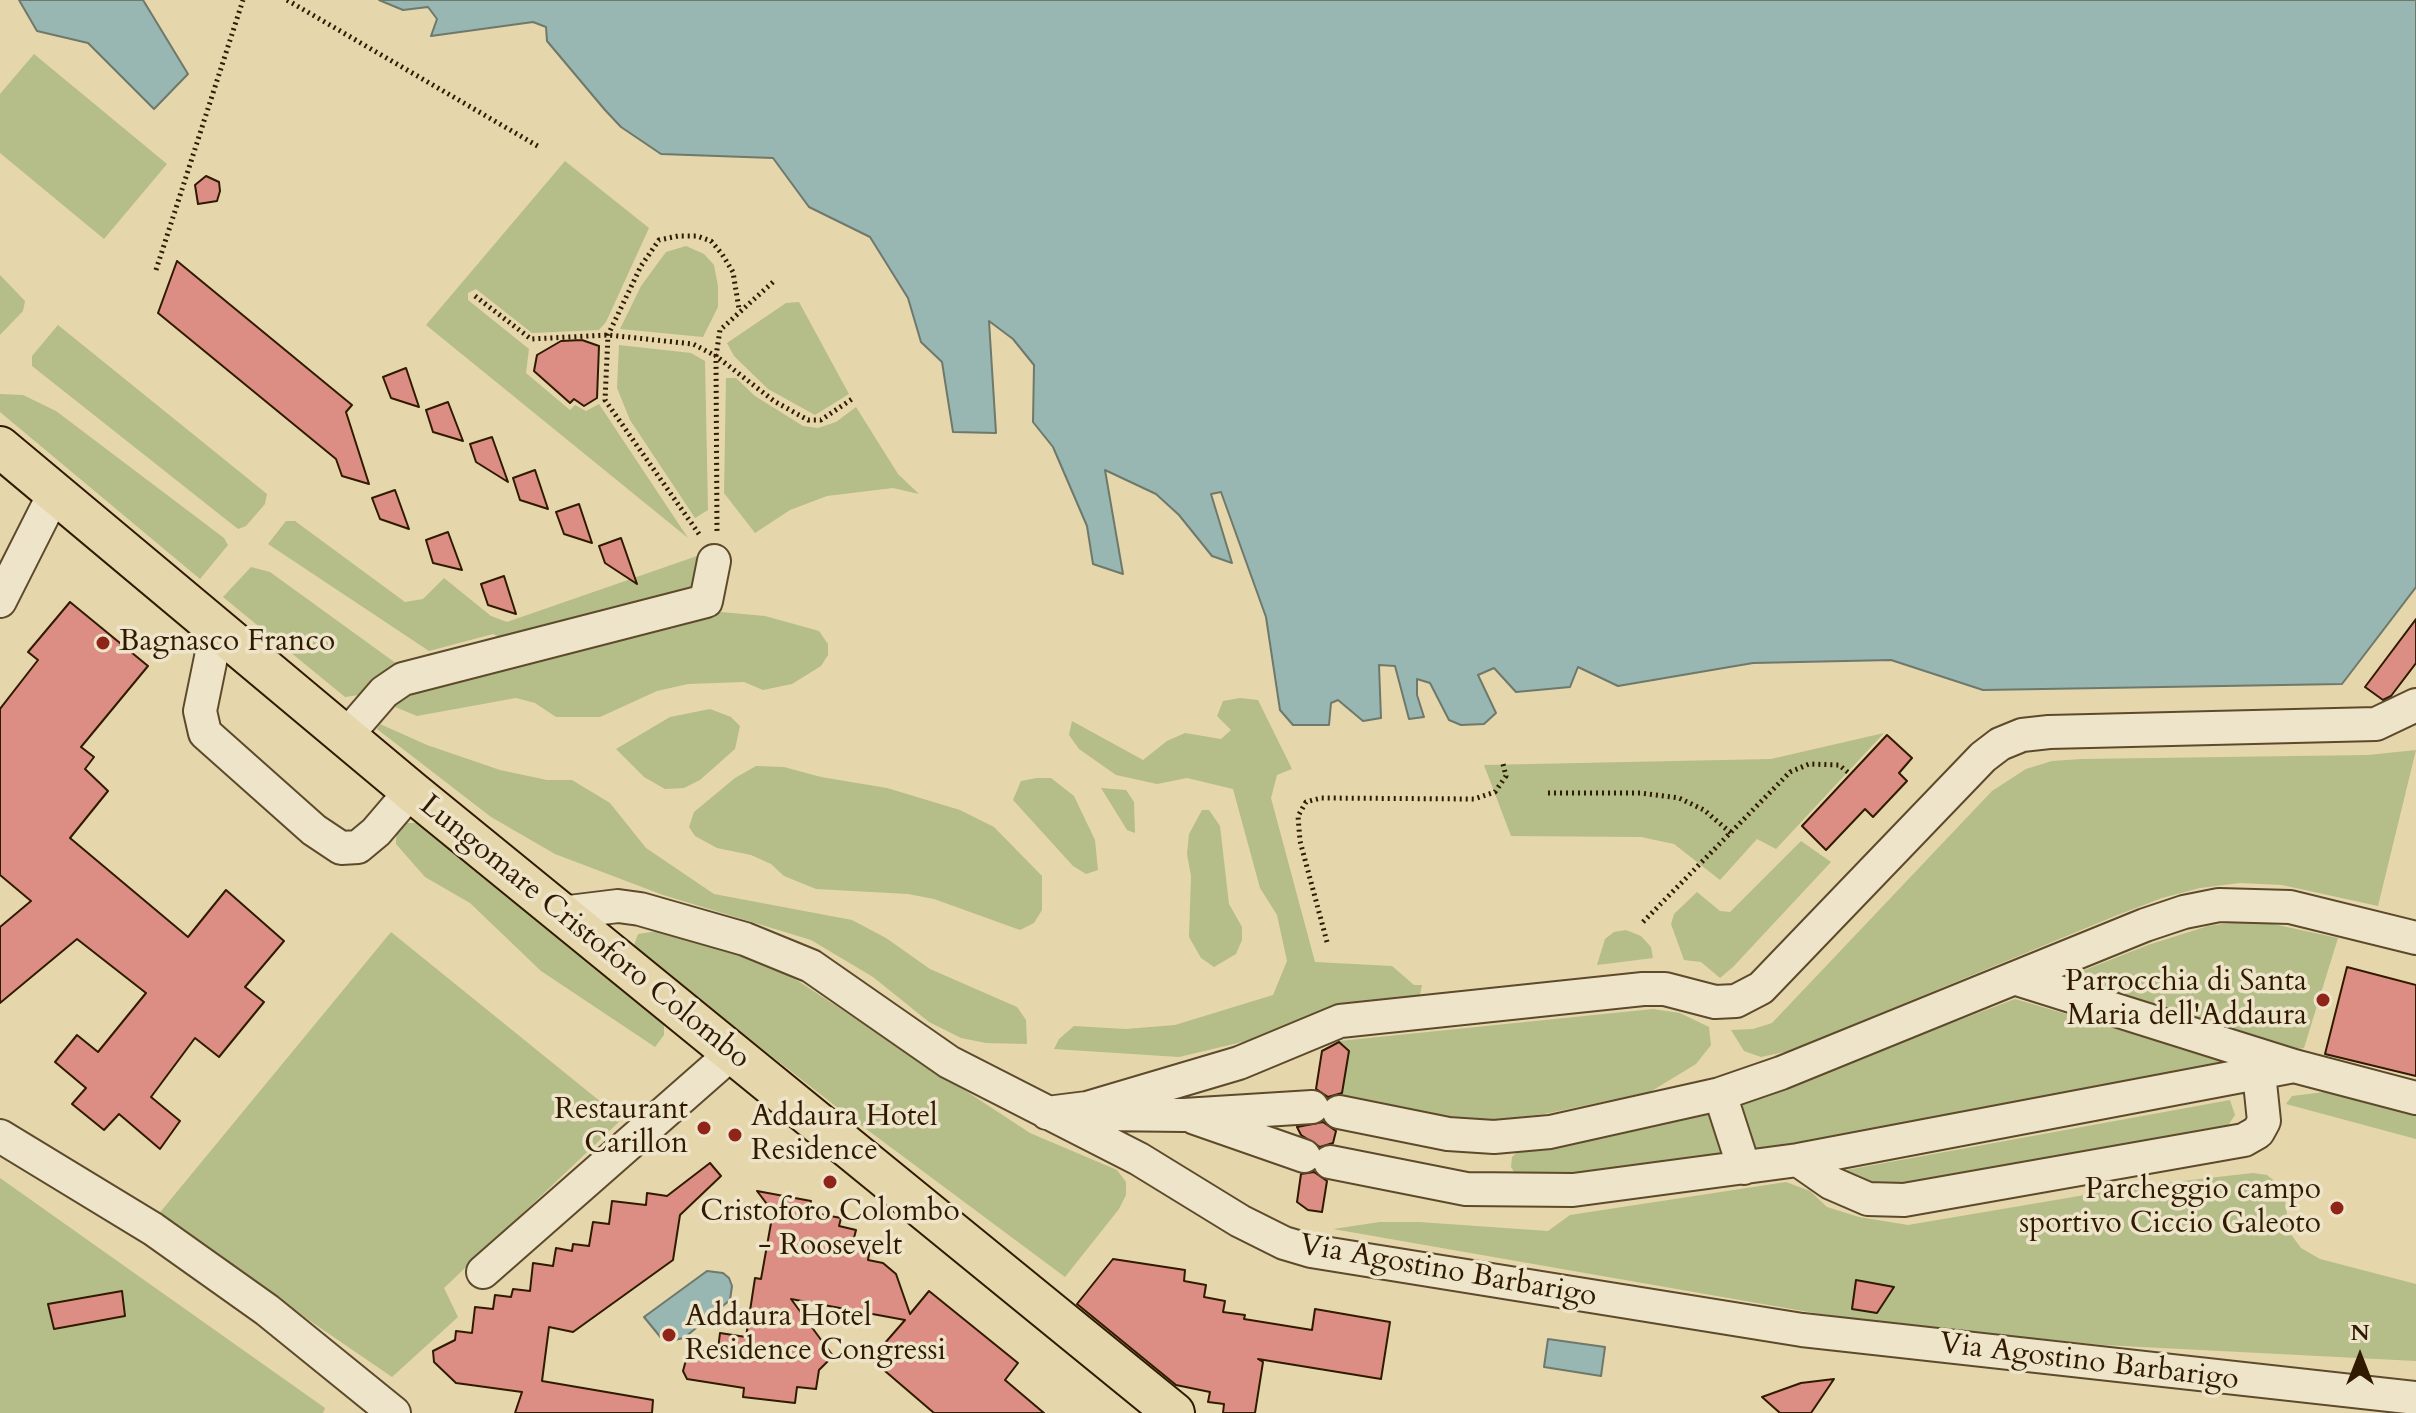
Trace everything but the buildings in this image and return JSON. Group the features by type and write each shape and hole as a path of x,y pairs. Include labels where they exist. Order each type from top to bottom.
{"main road":[{"name":"Lungomare Cristoforo Colombo","path":"0,447 411,791 1174,1413"}],"street":[{"path":"0,601 55,492"},
{"path":"346,736 384,692 403,679 706,601 714,561"},
{"path":"217,628 200,711 205,733 314,830 341,848 358,847 376,832 411,791"},
{"path":"1047,1113 1087,1108 1239,1063 1340,1021 1643,989 1681,991 1715,1002 1744,999 1761,988 1983,757 2000,744 2022,735 2049,732 2376,724 2416,705"},
{"path":"1047,1113 1184,1115 1325,1110 1448,1134 1494,1137 1550,1132 1720,1094 1781,1073 2145,925 2219,905 2290,907 2416,938"},
{"name":"Via Agostino Barbarigo","path":"561,913 618,906 640,909 780,952 845,986 949,1062 1139,1159 1240,1221 1284,1243 1311,1251 1802,1330 2416,1398"},
{"path":"2017,979 2294,1066 2416,1098"},
{"path":"483,1272 731,1054"},
{"path":"1184,1115 1317,1159 1466,1189 1573,1190 1798,1160 2294,1066"},
{"path":"1798,1160 1831,1183 1868,1199 1904,1200 2244,1140 2258,1132 2264,1121 2259,1073"},
{"path":"1720,1094 1744,1168"},
{"path":"0,1136 153,1229 267,1310 393,1413"}],"path":[{"path":"156,270 243,0"},
{"path":"287,0 541,148"},
{"path":"714,561 708,542 693,529 605,400 608,335 641,266 659,240 678,236 697,236 711,241 722,254 733,272 739,309"},
{"path":"714,561 716,356 720,330 739,309 773,282"},
{"path":"475,296 531,339 608,335 693,344 716,356 774,401 808,420 821,420 852,399"},
{"path":"1327,942 1300,841 1298,816 1306,802 1321,798 1474,799 1495,792 1506,776 1503,764"},
{"path":"1643,922 1790,772 1809,764 1839,765 1850,774"},
{"path":"1548,793 1640,793 1679,798 1704,810 1731,833"}],"green space":[{"path":"34,54 167,164 104,239 0,153 0,94"},
{"path":"565,161 649,228 606,322 599,330 532,333 476,289 468,293 468,300 529,349 526,373 570,410 575,405 586,411 599,404 688,538 426,325"},
{"path":"686,246 704,254 714,265 718,286 718,307 703,337 620,329 641,286 666,252"},
{"path":"0,275 25,301 23,311 0,335"},
{"path":"799,302 849,394 815,415 768,389 734,356 727,343 786,303"},
{"path":"58,325 267,494 265,504 246,526 238,529 32,366 32,356"},
{"path":"619,345 691,353 705,361 708,510 695,518 630,420 617,388"},
{"path":"726,378 736,378 755,396 803,426 818,428 836,422 856,407 898,474 919,494 893,488 827,496 790,510 755,533 724,493"},
{"path":"0,394 23,395 56,411 224,538 228,545 200,579 0,412"},
{"path":"286,521 295,521 405,602 423,599 444,578 491,616 507,622 697,556 704,561 692,589 502,638 493,634 429,651 268,544"},
{"path":"251,567 270,572 397,664 382,672 359,695 345,697 223,597"},
{"path":"699,610 765,616 819,631 828,644 828,655 821,666 792,684 763,690 744,682 688,684 657,691 600,717 556,717 535,703 516,698 417,716 388,704 413,691"},
{"path":"1240,698 1258,700 1292,769 1277,775 1271,798 1315,962 1392,966 1414,985 1422,985 1419,1000 1179,1057 1054,1049 1059,1039 1074,1026 1126,1029 1175,1025 1273,995 1287,961 1277,915 1260,888 1233,789 1187,778 1157,784 1116,775 1079,749 1069,735 1072,721 1143,760 1167,741 1185,733 1221,739 1231,730 1217,716 1223,701"},
{"path":"710,709 731,717 740,726 735,749 700,780 684,788 665,789 644,777 616,749 670,717"},
{"path":"380,724 427,745 500,770 547,780 572,780 610,803 646,848 714,894 852,920 886,938 930,969 1017,1007 1026,1020 1027,1044 986,1043 961,1038 929,1022 873,977 811,940 663,895 555,854 491,817 377,729"},
{"path":"1884,733 1776,849 1757,839 1720,880 1674,844 1641,837 1511,836 1484,765 1771,759"},
{"path":"2416,750 2378,906 2282,885 2240,883 2200,888 2115,916 1789,1051 1761,1057 1744,1051 1731,1030 1753,1029 1772,1023 1992,791 2026,769 2052,761 2082,759 2368,755"},
{"path":"756,766 784,767 821,777 887,788 960,810 994,827 1042,876 1042,910 1034,923 1020,930 934,899 908,894 816,889 784,876 771,864 751,855 717,848 695,836 689,827 694,812 735,778"},
{"path":"1051,778 1074,796 1095,840 1098,870 1086,874 1073,866 1013,800 1021,781"},
{"path":"1101,788 1126,790 1134,802 1135,833 1127,830"},
{"path":"1202,810 1209,810 1220,826 1229,904 1242,927 1242,940 1236,954 1214,967 1201,958 1189,937 1189,834"},
{"path":"397,823 419,823 664,1023 664,1035 655,1047 541,971 470,903 425,877 396,844"},
{"path":"1801,841 1831,862 1733,967 1720,978 1701,962 1684,960 1671,924 1674,914 1697,892 1720,911 1730,912"},
{"path":"2237,922 2273,924 2338,938 2304,1048 2292,1050 2067,977 2148,945 2208,926"},
{"path":"1626,930 1641,936 1651,947 1653,958 1597,965 1605,939 1614,932"},
{"path":"658,931 730,951 786,973 1030,1133 1117,1170 1126,1182 1126,1195 1119,1209 1065,1277 838,1108 633,948 638,934"},
{"path":"391,932 622,1119 444,1288 458,1317 392,1377 157,1216"},
{"path":"2015,999 2234,1063 1756,1154 1735,1105"},
{"path":"1653,1009 1680,1013 1709,1027 1711,1045 1696,1064 1650,1092 1544,1114 1495,1120 1445,1117 1342,1096 1348,1052 1339,1041"},
{"path":"2325,1092 2416,1112 2416,1139 2286,1104 2292,1096"},
{"path":"2230,1100 2235,1115 2227,1127 2209,1135 1907,1185 1875,1185 1848,1176 1846,1170"},
{"path":"1710,1114 1726,1159 1581,1178 1516,1175 1511,1167 1512,1157 1521,1148"},
{"path":"2253,1173 2267,1175 2278,1184 2285,1201 2290,1233 2301,1248 2320,1259 2416,1284 2416,1361 2103,1345 1860,1321 1333,1229 1380,1222 1419,1222 1548,1231 1570,1215 1786,1182 1810,1191 1827,1207 1859,1217 1908,1225 2138,1186"},
{"path":"0,1178 325,1408 323,1413 0,1413"}],"water":[{"path":"19,0 143,0 188,74 154,109 88,43 37,31"},
{"path":"379,0 2416,0 2416,587 2342,684 1983,690 1891,660 1753,663 1618,686 1578,667 1570,687 1516,692 1494,668 1478,675 1496,713 1484,724 1461,725 1449,720 1430,683 1417,679 1417,695 1424,717 1409,719 1395,666 1379,665 1381,718 1363,721 1338,700 1331,703 1329,725 1293,725 1280,710 1266,617 1221,492 1211,494 1232,563 1212,556 1179,515 1156,494 1105,470 1123,574 1093,564 1087,526 1053,447 1033,422 1034,365 1013,339 989,321 996,433 953,432 942,362 921,342 908,298 870,237 809,207 773,158 661,154 621,127 605,110 547,41 546,27 533,22 431,36 437,19 428,7 403,10"},
{"path":"707,1271 723,1273 729,1278 732,1286 730,1300 684,1338 662,1339 644,1317"},
{"path":"1548,1339 1605,1347 1601,1376 1544,1367"}],"place":[{"name":"Bagnasco Franco","path":"103,643"},
{"name":"Parrocchia di Santa Maria dell'Addaura","path":"2323,1000"},
{"name":"Restaurant Carillon","path":"704,1128"},
{"name":"Addaura Hotel Residence","path":"735,1135"},
{"name":"Cristoforo Colombo - Roosevelt","path":"830,1182"},
{"name":"Parcheggio campo sportivo Ciccio Galeoto","path":"2337,1208"},
{"name":"Addaura Hotel Residence Congressi","path":"669,1335"}]}
